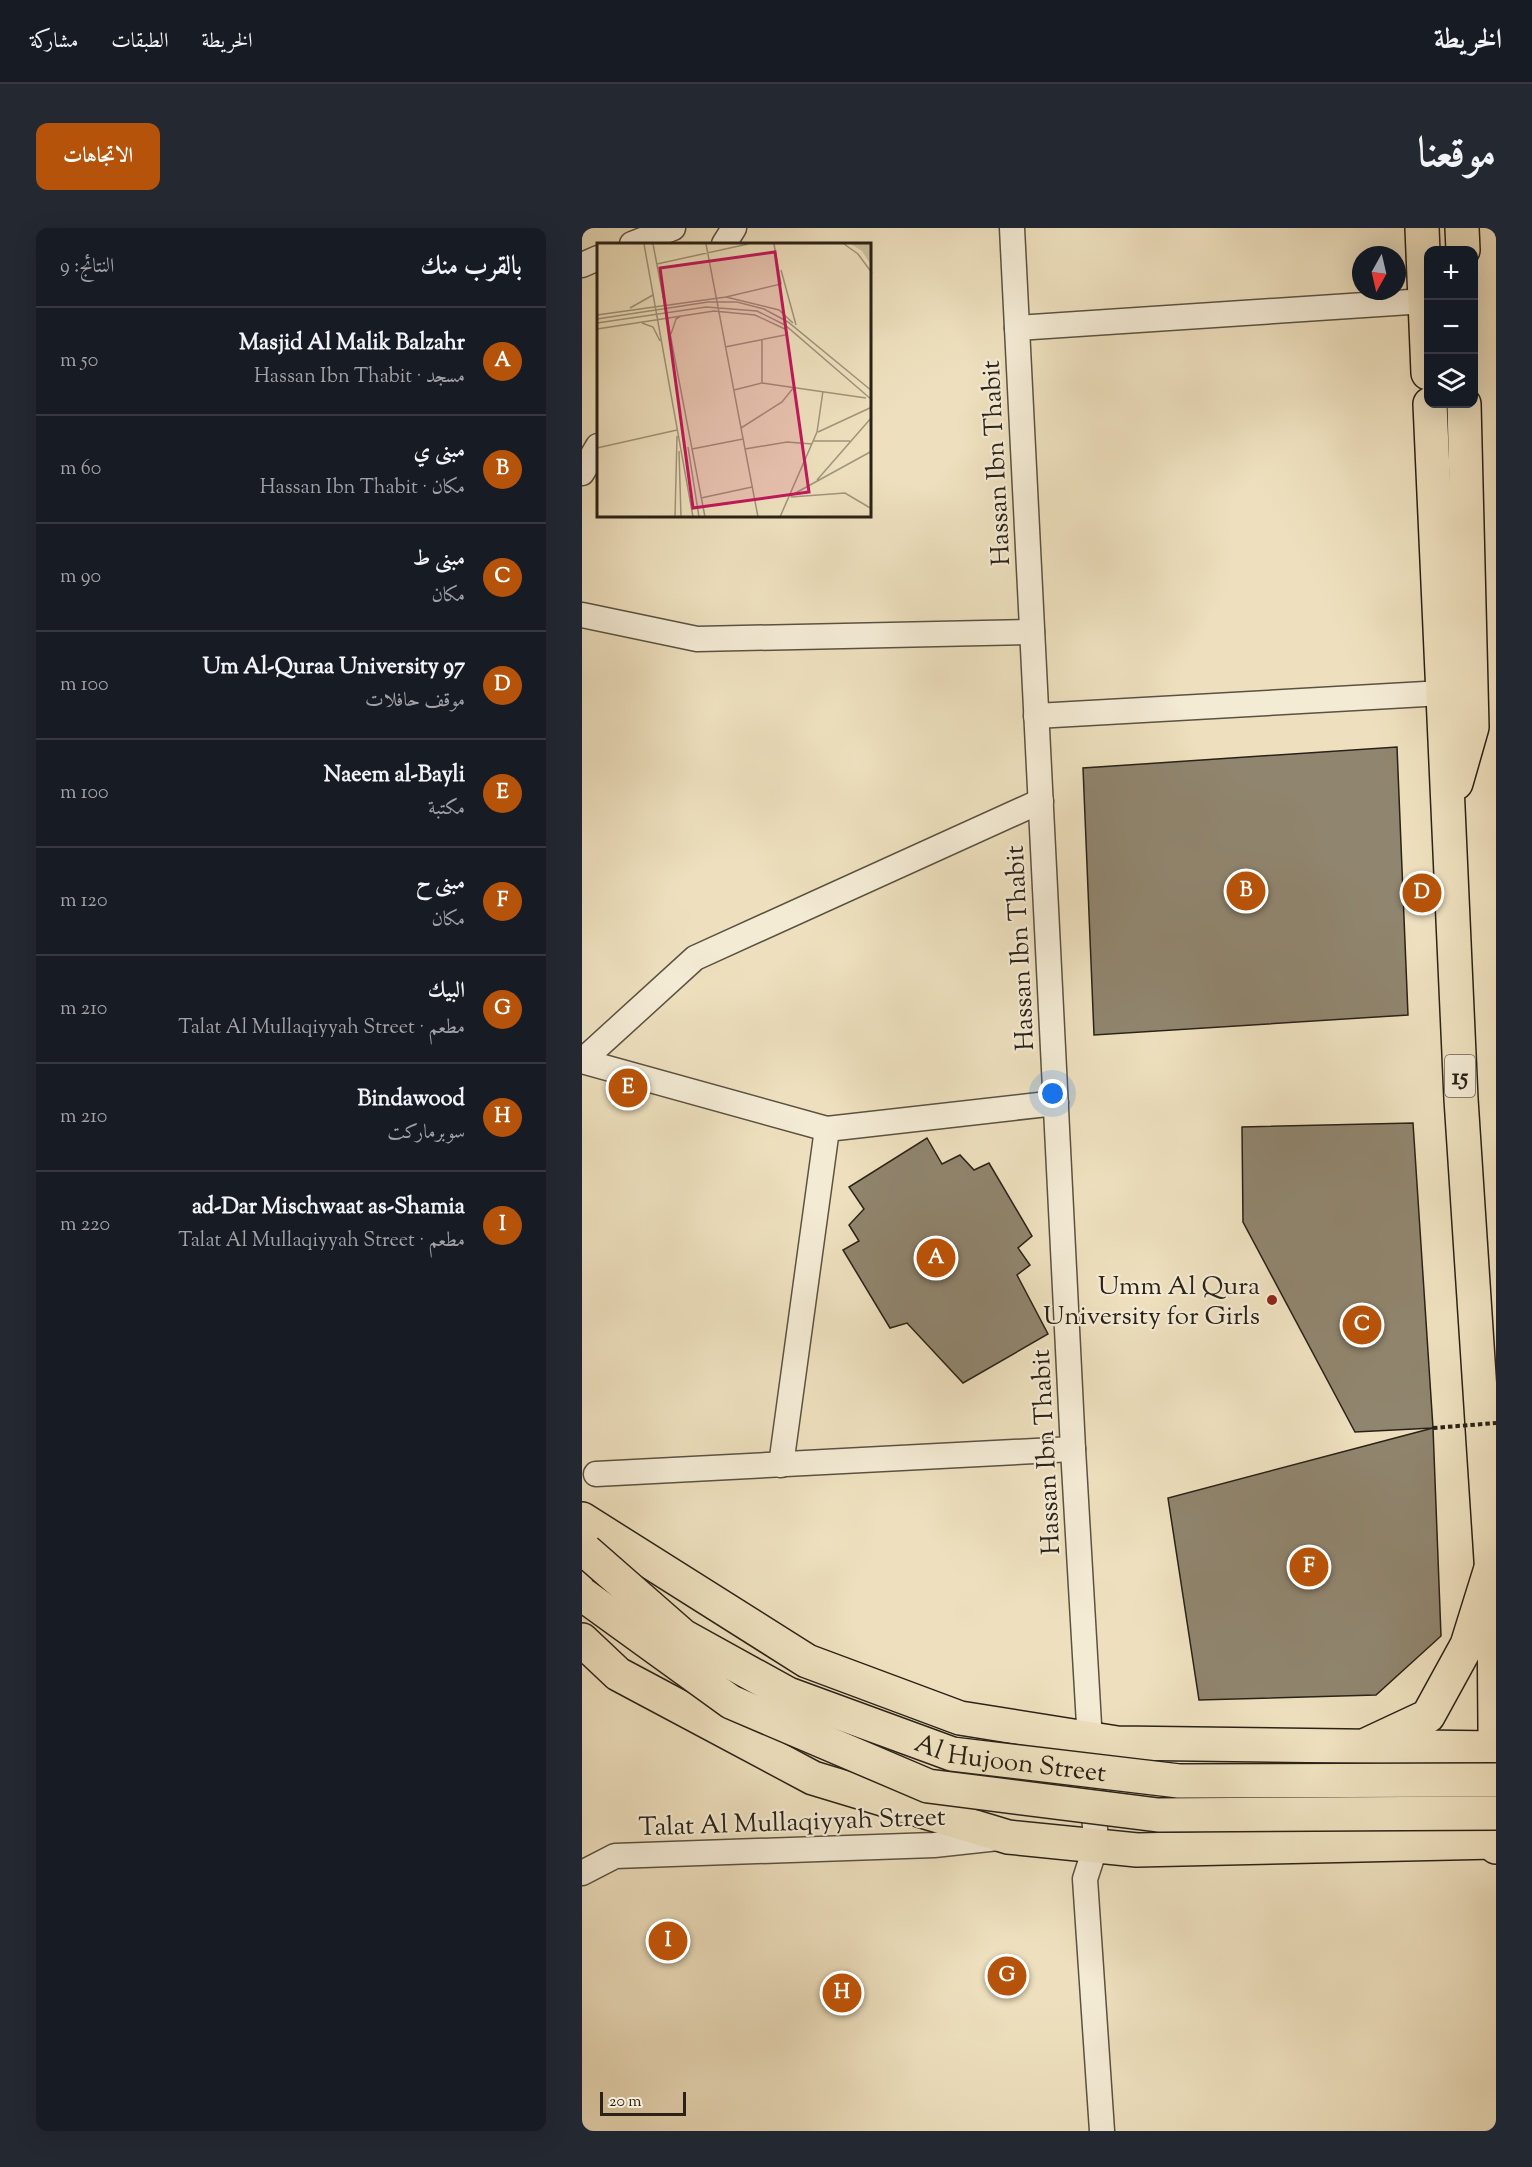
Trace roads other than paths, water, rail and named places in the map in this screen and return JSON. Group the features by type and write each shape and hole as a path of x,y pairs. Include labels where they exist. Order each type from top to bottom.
{"main road":[{"path":"1422,228 1425,300"},
{"path":"1462,228 1462,246"},
{"name":"15","path":"1430,408 1461,1099 1494,1606 1496,1847"},
{"name":"15","path":"1448,814 1472,727 1464,408"},
{"path":"582,1519 807,1661 960,1719 1117,1743 1495,1748"},
{"name":"Al Hujoon Street","path":"584,1549 683,1636 788,1694 952,1754 1179,1781 1496,1780"},
{"path":"1361,1747 1428,1716 1467,1645 1491,1566"},
{"name":"Al Hujoon Street","path":"582,1594 731,1702 928,1786 1158,1815 1496,1812"},
{"path":"582,1640 618,1674 813,1778 1008,1837 1137,1850 1496,1842"}],"street":[{"path":"635,243 674,228"},
{"path":"725,243 734,228"},
{"name":"Hassan Ibn Thabit","path":"1012,228 1073,1449 1096,1845"},
{"path":"582,265 597,258"},
{"path":"1017,328 1424,301"},
{"path":"582,473 597,448"},
{"path":"582,615 697,639 1032,632"},
{"path":"1036,716 1443,693"},
{"path":"1041,801 695,958 582,1061 827,1129 1056,1103"},
{"path":"782,1465 827,1129"},
{"path":"596,1474 1073,1449"},
{"name":"Talat Al Mullaqiyyah Street","path":"582,1873 615,1856 934,1845 1008,1837"},
{"path":"1096,1845 1084,1879 1102,2131"}],"place":[{"name":"مبنى ي","path":"1246,891"},
{"name":"Um Al-Quraa University 97","path":"1422,893"},
{"name":"Naeem al-Bayli","path":"628,1088"},
{"name":"Masjid Al Malik Balzahr","path":"936,1258"},
{"name":"Umm Al Qura University for Girls","path":"1272,1300"},
{"name":"مبنى ط","path":"1362,1325"},
{"name":"مبنى ح","path":"1309,1567"},
{"name":"ad-Dar Mischwaat as-Shamia","path":"668,1941"},
{"name":"البيك","path":"1007,1976"},
{"name":"Bindawood","path":"842,1993"}]}
